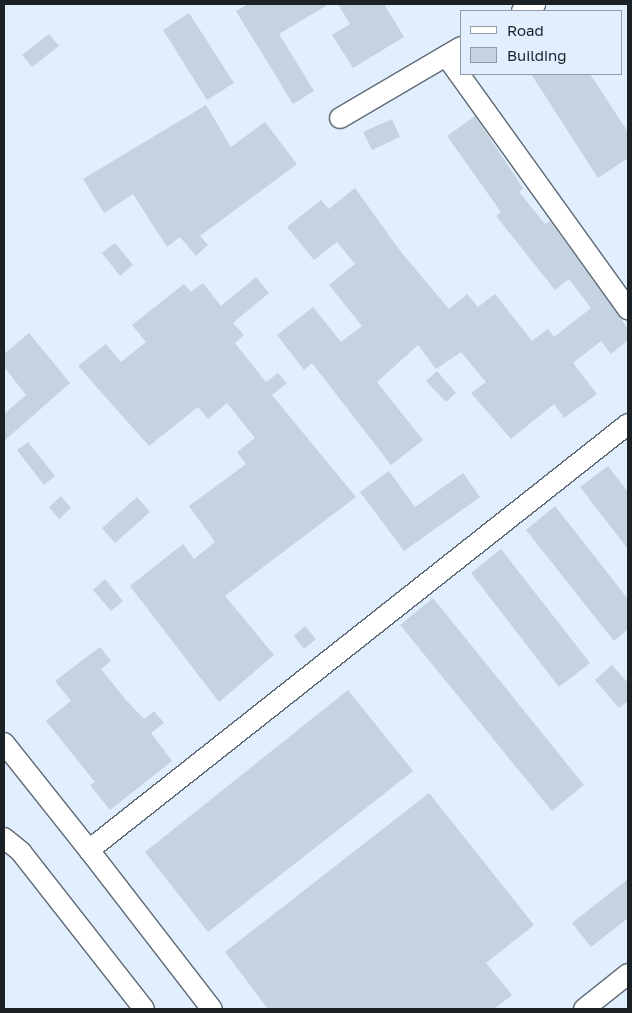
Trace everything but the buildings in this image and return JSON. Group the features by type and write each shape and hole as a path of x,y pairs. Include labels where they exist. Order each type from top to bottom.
{"lane":[{"path":"524,10 535,4"},
{"path":"340,118 453,52"},
{"path":"469,75 628,309"},
{"path":"89,850 628,424"},
{"path":"4,742 212,1009"},
{"path":"4,838 21,852 144,1009"},
{"path":"584,1009 628,974"}]}
